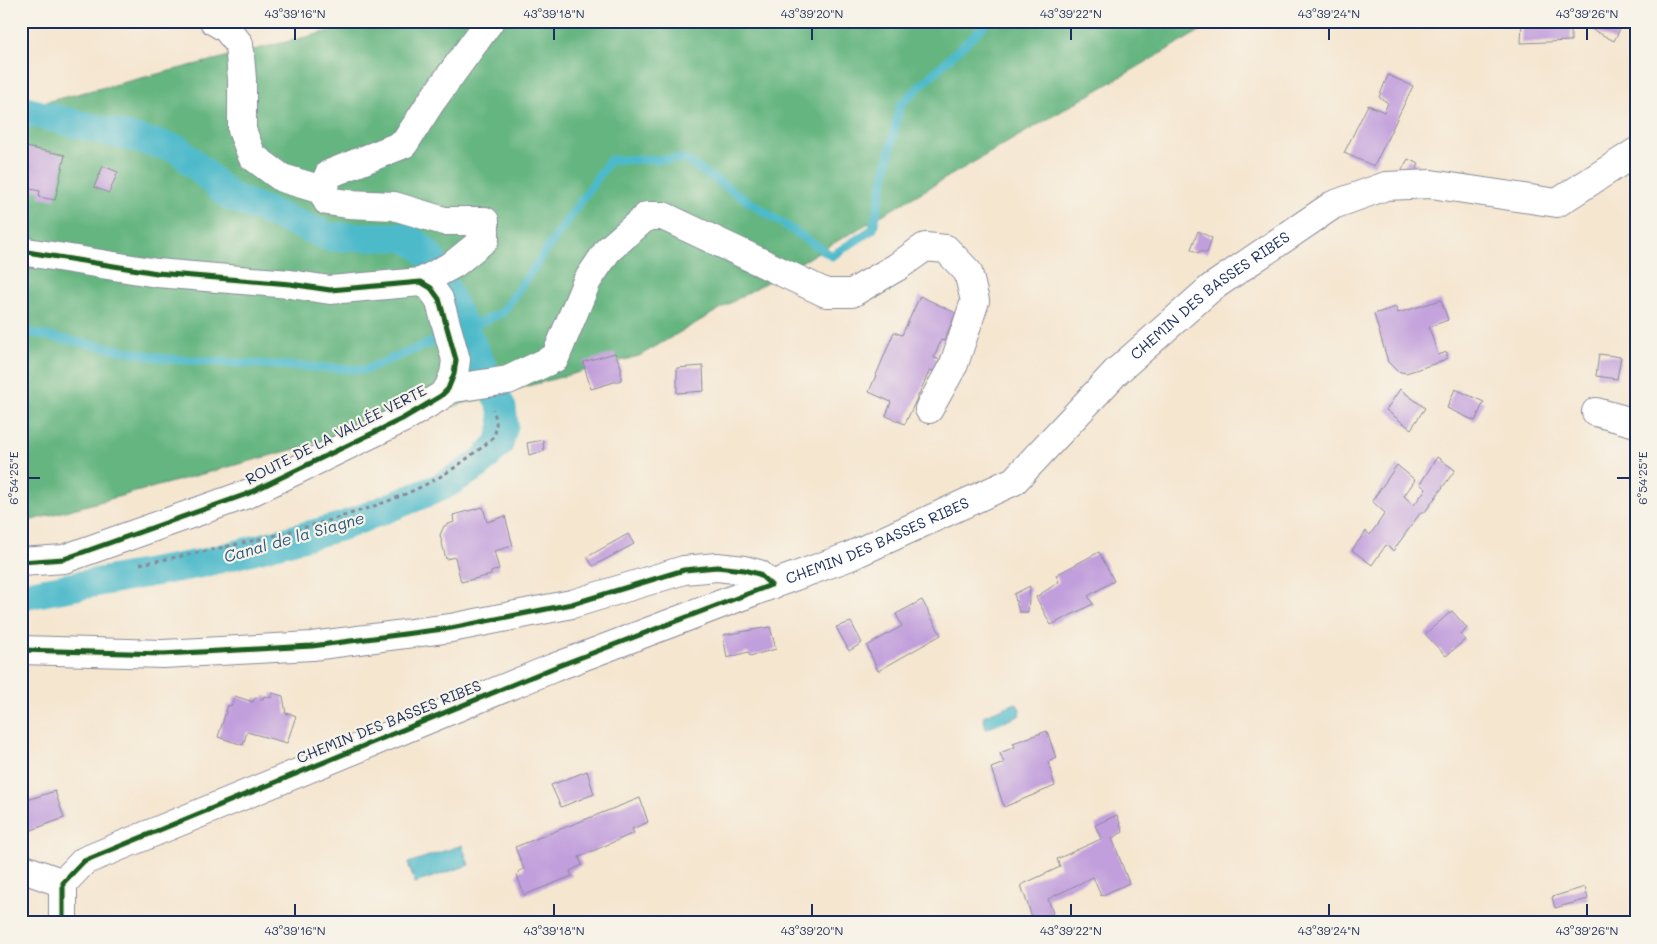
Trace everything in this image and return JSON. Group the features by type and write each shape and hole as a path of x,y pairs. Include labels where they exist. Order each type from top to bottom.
{"street":[{"path":"214,21 226,28 239,44 242,79 242,130 252,156 282,178 322,190"},
{"path":"21,251 158,273 290,284 330,290 430,290 454,264 485,239 485,221 444,221 394,206 327,201 322,190 329,174 404,144 431,102 490,21"},
{"name":"CHEMIN DES BASSES RIBES","path":"63,883 84,862 553,668 770,584 848,557 1014,481 1116,372 1210,288 1333,205 1386,186 1432,184 1558,203 1636,152"},
{"path":"448,389 508,380 555,358 587,281 608,250 647,216 663,216 826,294 852,294 897,268 925,246 946,249 968,272 975,301 954,364 929,409"},
{"name":"ROUTE DE LA VALLÉE VERTE","path":"21,562 64,558 247,494 402,419 441,396 448,389 454,374 456,360 430,290"},
{"path":"1596,412 1636,423"},
{"path":"21,650 163,654 312,646 450,628 572,604 684,570 717,567 759,574 770,584"},
{"path":"21,868 63,883 69,920"}],"path":[{"path":"133,565 217,550 310,526 383,504 459,466 494,435 496,418 492,404"}],"green space":[{"path":"370,21 1217,21 639,356 21,523 21,108"}],"water":[{"path":"1016,703 1020,709 1019,716 986,729 983,716"},
{"path":"462,845 469,865 415,883 408,863"}],"building":[{"path":"1522,21 1571,21 1571,41 1521,43"},
{"path":"1598,21 1609,21 1621,27 1614,41 1593,30"},
{"path":"1388,75 1413,86 1374,166 1344,153 1368,105 1384,112 1388,103 1379,97"},
{"path":"21,146 65,155 55,200 39,197 40,191 21,187"},
{"path":"1408,159 1419,164 1412,179 1399,175"},
{"path":"103,166 118,172 109,193 94,187"},
{"path":"1198,231 1212,238 1207,253 1200,251 1198,253 1191,249"},
{"path":"920,296 956,313 944,341 941,340 934,358 941,360 936,372 930,370 905,424 886,416 891,402 869,392 894,332 902,335"},
{"path":"1441,300 1448,320 1429,327 1438,355 1447,352 1447,358 1406,373 1397,371 1388,362 1374,314 1396,307 1398,313"},
{"path":"615,353 621,367 621,380 591,389 583,362"},
{"path":"1599,354 1621,357 1617,379 1596,376"},
{"path":"703,366 704,391 677,393 677,368"},
{"path":"1400,389 1425,408 1411,429 1386,410"},
{"path":"1455,389 1484,402 1475,421 1447,408"},
{"path":"543,440 544,451 529,455 527,443"},
{"path":"1437,457 1455,470 1425,512 1421,512 1393,551 1386,545 1372,565 1352,550 1366,531 1370,535 1385,513 1372,501 1397,465 1415,480 1404,496 1414,505 1426,489 1420,484"},
{"path":"483,507 487,522 505,516 513,546 494,551 499,569 491,572 491,575 461,582 455,557 446,559 440,535 444,526 454,522 453,515"},
{"path":"628,534 634,544 593,566 587,557"},
{"path":"1099,552 1114,581 1088,596 1093,604 1051,625 1036,597 1059,582 1056,575"},
{"path":"1030,586 1028,612 1019,612 1014,594"},
{"path":"922,600 941,635 878,671 867,646 902,626 896,614"},
{"path":"1452,611 1467,628 1461,635 1465,640 1446,656 1425,634"},
{"path":"851,622 862,643 849,651 836,627"},
{"path":"770,627 776,649 750,656 748,652 727,658 723,635"},
{"path":"272,693 283,696 286,714 289,713 296,716 287,743 247,732 243,745 218,737 228,705 231,706 235,696 253,702 255,698 263,699 264,696 271,698"},
{"path":"1047,731 1056,758 1048,762 1055,786 1004,807 991,768 1004,763 1000,753 1015,747 1013,743"},
{"path":"587,771 594,794 561,807 551,785"},
{"path":"55,791 64,818 21,834 21,802"},
{"path":"640,798 648,822 632,829 634,833 579,857 582,865 570,871 572,876 524,895 517,875 519,871 524,869 515,847"},
{"path":"1117,815 1123,832 1112,838 1129,883 1101,896 1093,877 1048,899 1053,913 1034,923 1021,885 1060,867 1057,859 1101,839 1095,825"},
{"path":"1585,887 1588,899 1555,908 1552,897"}],"waterway":[{"path":"21,331 167,359 365,370 502,313 610,160 684,159 832,256 873,229 900,105 989,21"},
{"name":"Canal de la Siagne","path":"21,110 178,149 229,196 330,237 404,237 420,246 431,258 502,408 504,425 499,444 478,465 441,487 343,526 204,563 21,596"}],"cycle path":[{"path":"21,251 157,273 290,284 330,290 421,282 431,288 439,299 456,360 454,374 448,389 441,396 402,419 247,494 64,559 21,562"},
{"path":"21,650 163,654 312,646 451,628 572,604 684,570 717,567 759,574 771,585 553,668 84,861 63,883 63,923"}]}
